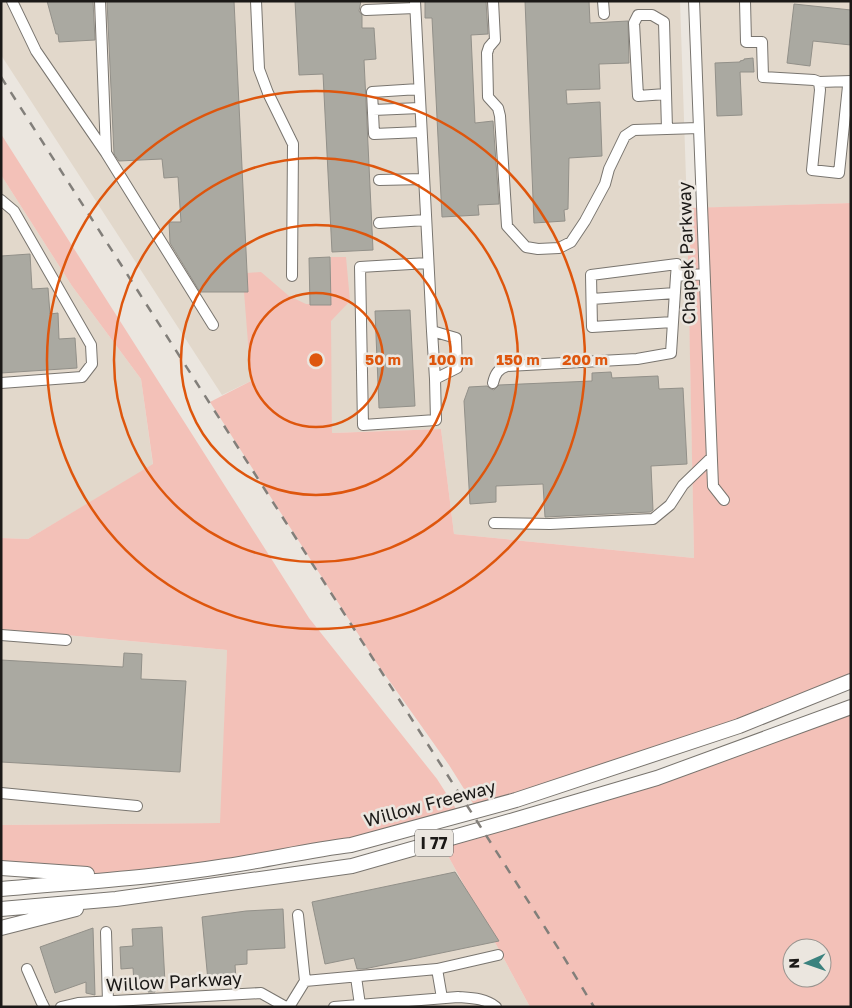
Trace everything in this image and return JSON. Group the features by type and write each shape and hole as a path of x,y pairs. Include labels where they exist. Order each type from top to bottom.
{"highway":[{"name":"Willow Freeway","path":"1,889 226,866 351,844 497,805 739,726 851,681"},
{"name":"I 77","path":"1,909 116,899 352,866 657,778 851,707"},
{"path":"1,868 127,877"},
{"path":"1,928 116,899"}],"street":[{"path":"12,1 36,51 106,153 213,325"},
{"path":"100,1 106,153"},
{"path":"256,1 259,69 268,93 293,144 292,276"},
{"path":"493,1 495,40 489,46 487,53 488,97 498,108 500,116 506,226 526,247 538,249 559,248 571,242 577,235 605,184 625,136 634,130 699,128"},
{"path":"603,1 604,14"},
{"name":"Chapek Parkway","path":"694,1 713,486 724,500"},
{"path":"746,1 746,42 762,42 763,76 819,82 851,82"},
{"path":"366,10 415,5 436,420 363,426 360,267 428,263"},
{"path":"666,94 638,96 634,22 638,15 652,15 664,22 667,129"},
{"path":"819,82 820,90 812,170 839,173 848,86 851,82"},
{"path":"419,89 372,92 374,134 421,132"},
{"path":"373,110 420,108"},
{"path":"379,180 424,179"},
{"path":"1,200 14,211 92,345 92,364 82,377 1,383"},
{"path":"379,223 426,220"},
{"path":"493,383 494,376 500,369 507,366 637,359 671,353 677,264 591,275 592,327 673,322"},
{"path":"676,276 704,274"},
{"path":"592,299 675,293"},
{"path":"432,331 456,338 458,368 435,378"},
{"path":"494,523 550,524 653,519 670,505 683,485 712,457"},
{"path":"1,635 66,640"},
{"path":"1,793 137,806"},
{"path":"287,1007 305,981 298,915"},
{"path":"106,932 110,1004"},
{"path":"305,981 437,969 498,955"},
{"path":"28,968 44,1007"},
{"path":"437,969 442,998"},
{"path":"356,977 366,1005"},
{"name":"Willow Parkway","path":"61,1007 78,1002 110,1004 261,993 287,1007"},
{"path":"334,1007 397,1004 442,998 474,998 491,1003 496,1007"}],"shaded area":[{"path":"1,1 680,1 688,238 694,558 454,534 441,429 332,433 330,321 251,381 222,395 1,55"},
{"path":"694,1 851,1 851,203 702,208"},
{"path":"1,134 309,618 437,779 460,815 351,845 127,877 1,868 1,825 220,823 227,650 1,629 1,538 28,539 153,464 141,379 72,286 1,175"},
{"path":"1,175 72,286 141,379 153,465 28,539 1,538"},
{"path":"851,203 851,681 476,808 449,765 376,662 210,402 251,381 244,292 248,292 247,273 261,272 289,296 306,304 326,304 330,287 331,257 346,257 350,301 331,321 332,433 441,429 454,534 694,558 687,208"},
{"path":"1,629 227,650 221,823 1,825"},
{"path":"851,707 851,1007 530,1007 440,841 514,820"},
{"path":"440,841 530,1007 1,1007 1,928 116,899 352,866"}],"building":[{"path":"47,1 93,1 95,40 59,42"},
{"path":"107,1 234,1 248,292 200,292 170,243 169,222 181,222 178,177 164,178 162,159 119,161 114,154"},
{"path":"295,1 361,1 359,11 362,15 362,28 374,28 376,59 364,60 373,250 332,252 323,74 299,75"},
{"path":"425,1 486,1 488,34 471,35 475,123 493,121 499,204 478,205 479,215 442,217 432,18 425,18"},
{"path":"525,1 589,1 590,23 628,21 629,63 599,64 600,89 566,90 567,104 600,102 602,156 569,158 568,209 564,210 565,221 534,223"},
{"path":"794,4 851,10 851,45 813,41 810,66 787,63"},
{"path":"753,58 754,72 740,72 742,115 717,116 715,63 740,62 744,59"},
{"path":"30,254 32,289 48,288 50,314 58,313 59,339 75,338 77,368 1,373 1,256"},
{"path":"330,257 331,305 310,305 309,258"},
{"path":"410,310 415,406 379,408 375,311"},
{"path":"611,372 612,378 658,376 659,389 683,388 687,464 651,466 653,510 650,512 545,517 543,484 496,486 496,502 470,504 464,401 469,387 487,386 494,390 499,385 592,381 592,373"},
{"path":"124,653 142,654 141,679 186,681 180,772 1,762 1,660 123,667"},
{"path":"455,872 499,941 364,969 357,969 354,958 325,964 312,902"},
{"path":"283,909 285,948 247,950 247,964 235,965 236,979 208,981 202,917 246,911"},
{"path":"162,927 165,983 154,984 155,992 148,992 148,982 134,983 133,968 121,969 120,947 133,946 132,929"},
{"path":"93,928 95,995 86,993 86,982 55,993 40,947"}],"railway":[{"path":"1,77 594,1007"}]}
